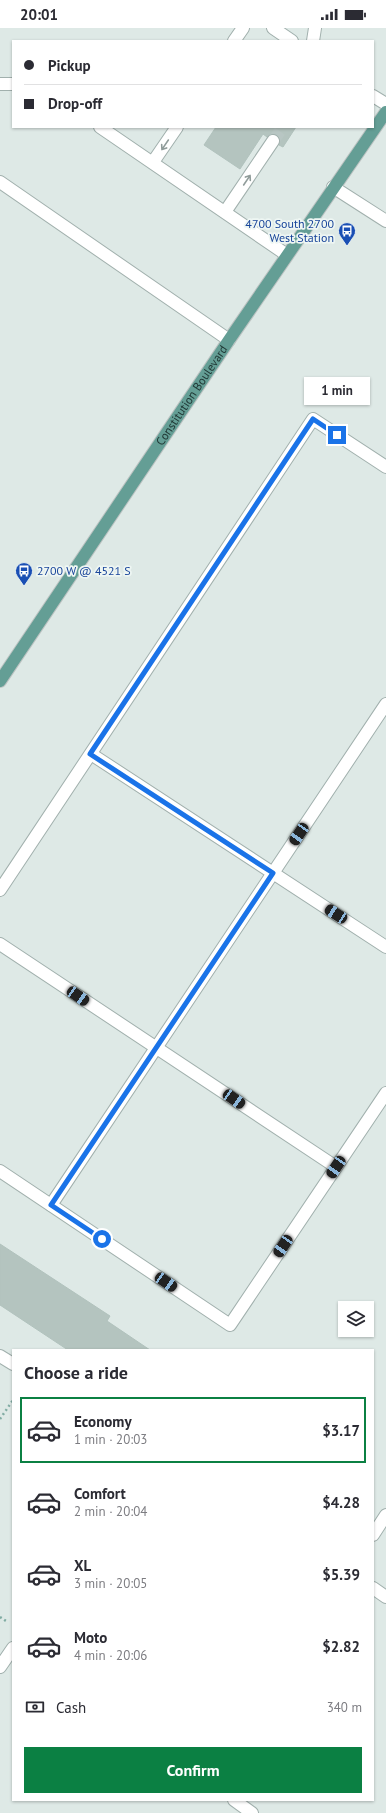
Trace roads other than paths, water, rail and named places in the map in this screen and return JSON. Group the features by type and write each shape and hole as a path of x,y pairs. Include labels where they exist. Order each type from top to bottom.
{"main road":[{"name":"Constitution Boulevard","path":"0,681 229,340 386,112"}],"street":[{"path":"235,40 243,28"},
{"path":"273,28 291,40"},
{"path":"313,40 315,28"},
{"path":"0,84 12,84"},
{"path":"374,97 386,104"},
{"path":"102,128 154,162 287,255"},
{"path":"154,162 176,128"},
{"path":"225,212 273,141"},
{"path":"0,182 229,340"},
{"path":"333,187 386,221"},
{"path":"0,890 313,419 386,467"},
{"path":"51,1205 386,705"},
{"path":"90,754 386,947"},
{"path":"0,944 336,1167"},
{"path":"0,1171 230,1325 386,1093"},
{"path":"0,1356 12,1363"},
{"path":"374,1533 386,1515"},
{"path":"374,1589 386,1597"},
{"path":"0,1667 12,1649"},
{"path":"235,1801 252,1813"}],"tunnel":[{"path":"273,141 282,128"}],"place":[{"name":"4700 South 2700 West Station","path":"347,246"},
{"name":"2700 W @ 4521 S","path":"24,586"}]}
